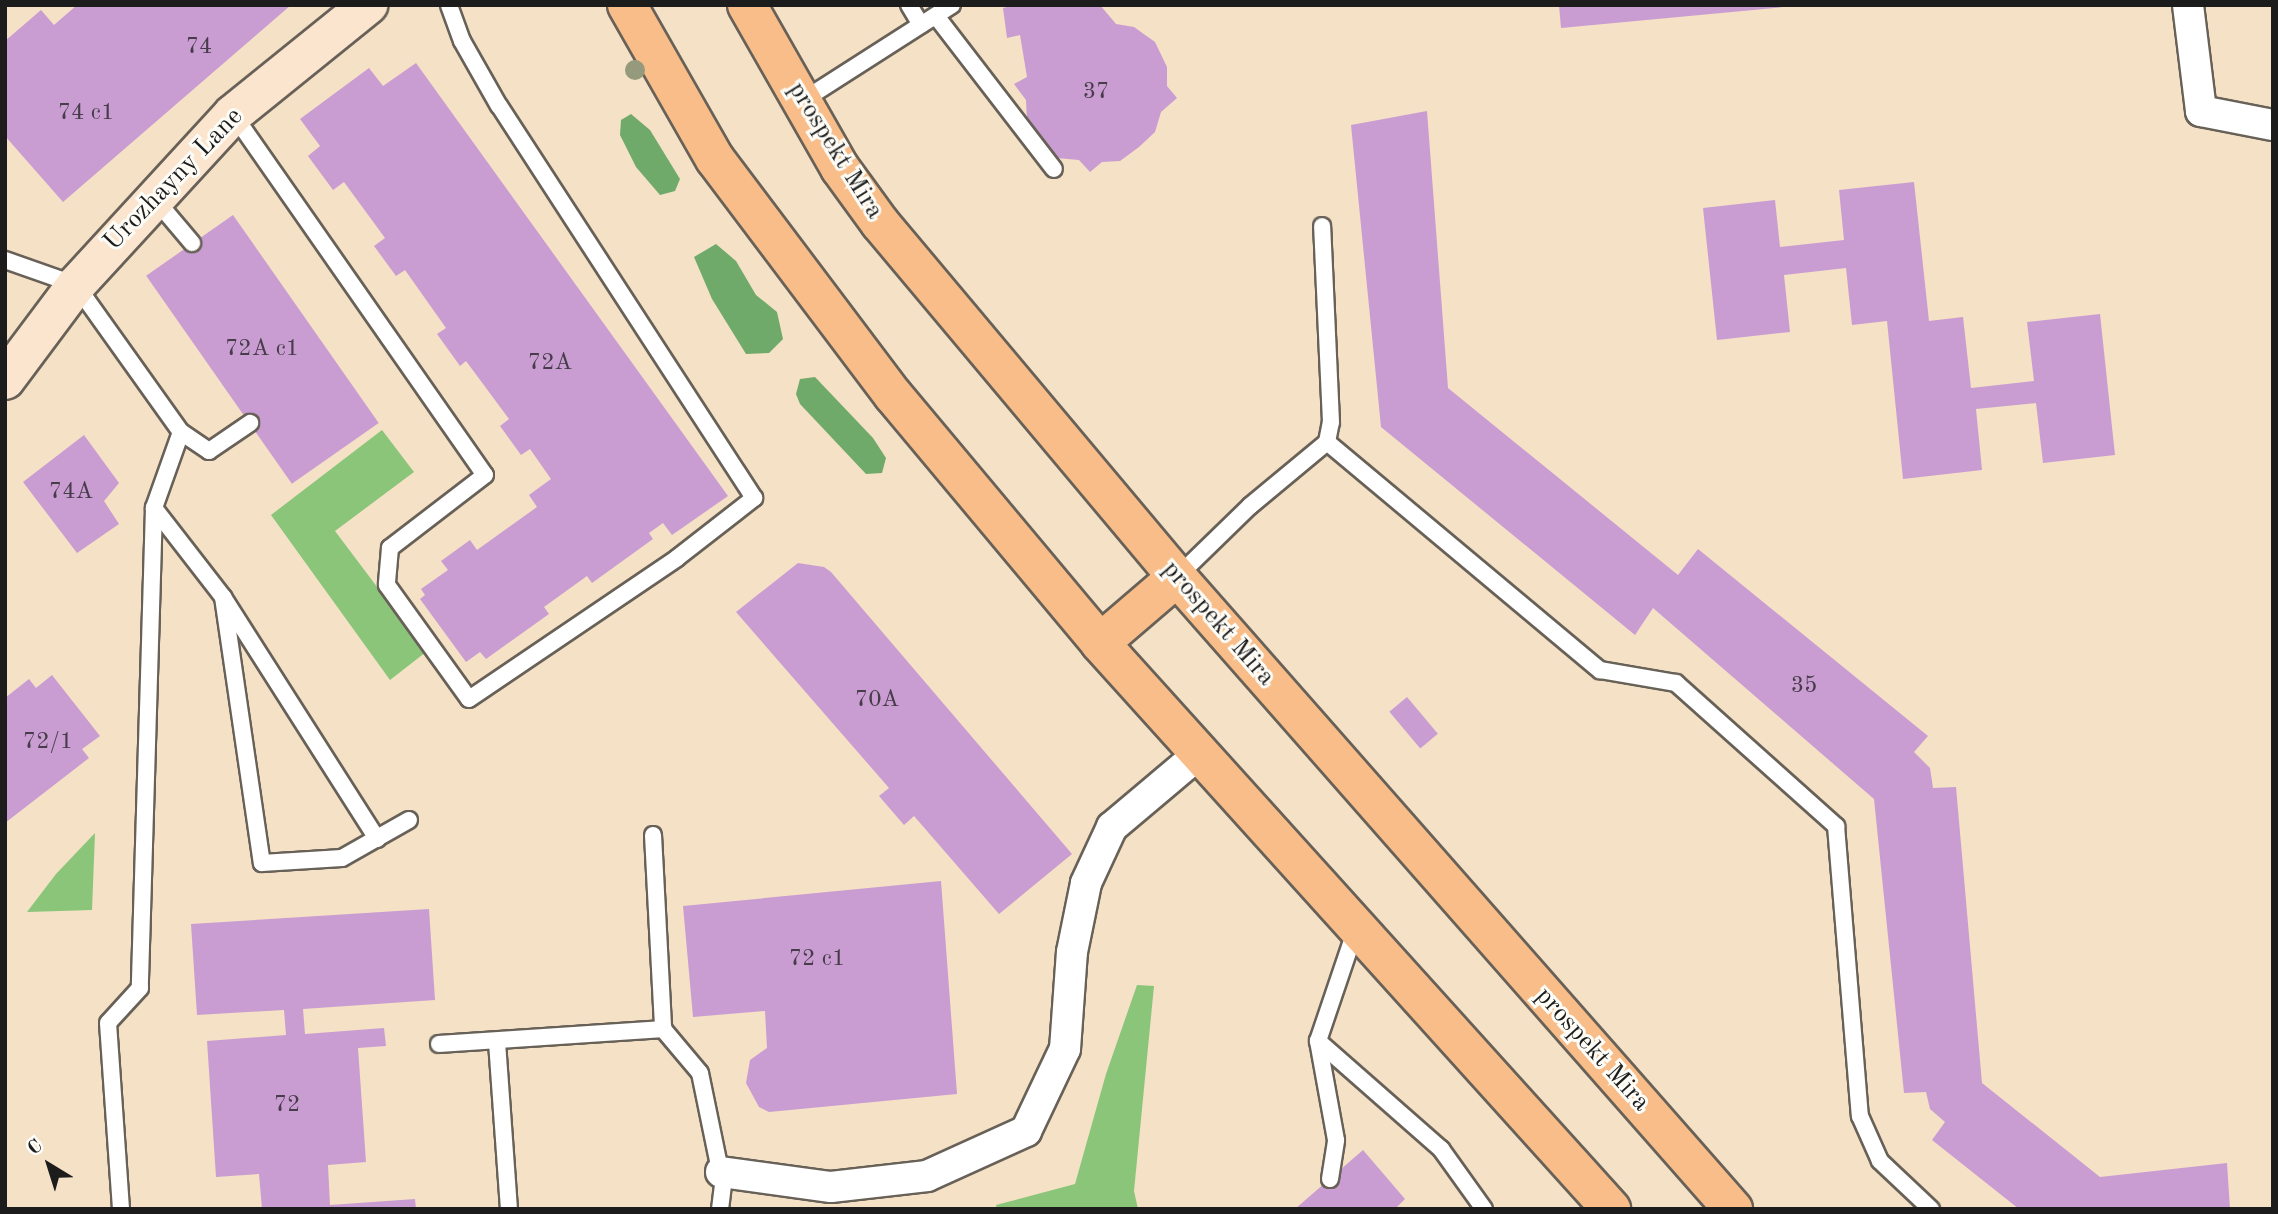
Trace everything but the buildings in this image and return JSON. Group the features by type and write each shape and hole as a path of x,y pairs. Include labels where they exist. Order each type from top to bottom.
{"main road":[{"path":"627,5 715,159 820,303 1100,643 1611,1209"},
{"name":"prospekt Mira","path":"747,5 840,168 880,223 1177,577 1733,1209"},
{"path":"1100,643 1177,577"}],"street":[{"name":"Urozhayny Lane","path":"5,380 76,285 233,114 368,5"},
{"path":"2188,5 2202,111 2273,125"},
{"path":"721,1172 831,1187 927,1176 1026,1131 1065,1049 1072,952 1086,883 1112,827 1200,753"}],"lane":[{"path":"233,114 485,475 390,548 387,585 469,699 677,558 754,498 499,106 462,41 449,5"},
{"path":"909,5 921,25"},
{"path":"802,101 952,5"},
{"path":"936,16 1054,169"},
{"path":"154,198 192,243"},
{"path":"1177,577 1250,506 1327,442 1331,422 1322,226"},
{"path":"5,260 76,285 181,432 209,451 250,423"},
{"path":"121,1209 108,1023 139,988 154,508 181,432"},
{"path":"1327,442 1600,670 1676,683 1836,826 1860,1115 1881,1161 1931,1209"},
{"path":"154,508 223,597 377,839"},
{"path":"223,597 262,863 342,858 409,820"},
{"path":"653,835 663,1029 700,1073 721,1172 720,1209"},
{"path":"1330,1179 1336,1140 1318,1041 1357,927"},
{"path":"439,1044 663,1029"},
{"path":"1318,1041 1441,1149 1483,1209"},
{"path":"498,1042 509,1209"}],"green space":[{"path":"631,114 650,130 680,179 675,191 660,195 636,167 620,135 621,120"},
{"path":"716,244 736,261 756,295 777,312 783,339 769,353 746,354 712,299 694,257"},
{"path":"815,377 873,438 886,458 882,473 866,474 800,404 796,394 800,379"},
{"path":"382,430 414,472 335,531 426,652 390,680 271,515"},
{"path":"95,833 92,910 27,912 56,874"},
{"path":"1137,985 1154,986 1134,1191 1138,1209 997,1209 996,1205 1075,1184 1106,1074"}]}
